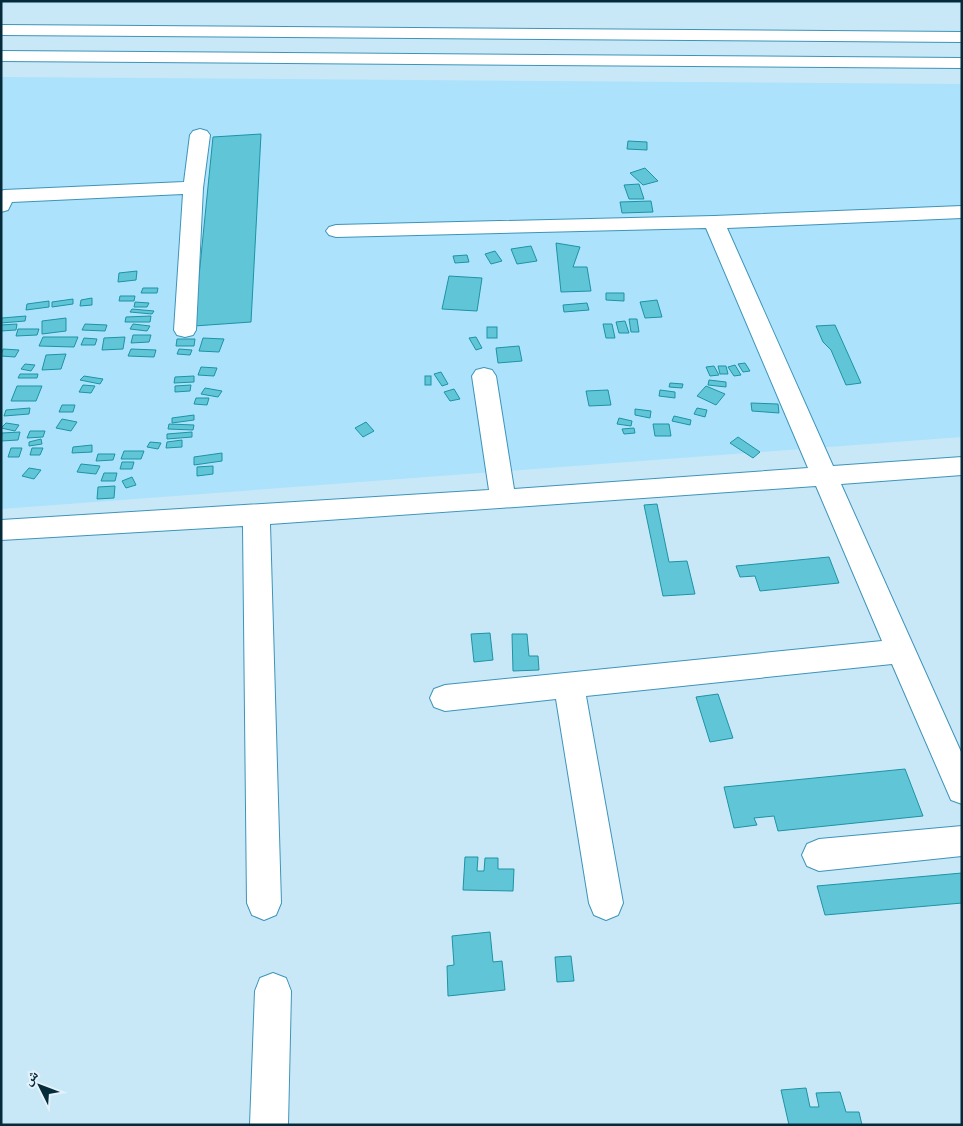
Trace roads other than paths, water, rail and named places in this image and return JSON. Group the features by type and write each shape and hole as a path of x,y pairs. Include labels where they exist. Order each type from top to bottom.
{"street":[{"path":"1,30 962,37"},
{"path":"1,56 962,63"},
{"path":"184,330 193,188 200,135"},
{"path":"1,206 4,196 193,188"},
{"path":"336,231 714,222 962,212"},
{"path":"714,222 962,790"},
{"path":"484,376 503,499"},
{"path":"1,530 503,499 962,466"},
{"path":"256,515 264,902"},
{"path":"445,698 901,651"},
{"path":"569,685 606,903"},
{"path":"819,855 962,841"},
{"path":"269,1125 273,991"}]}
